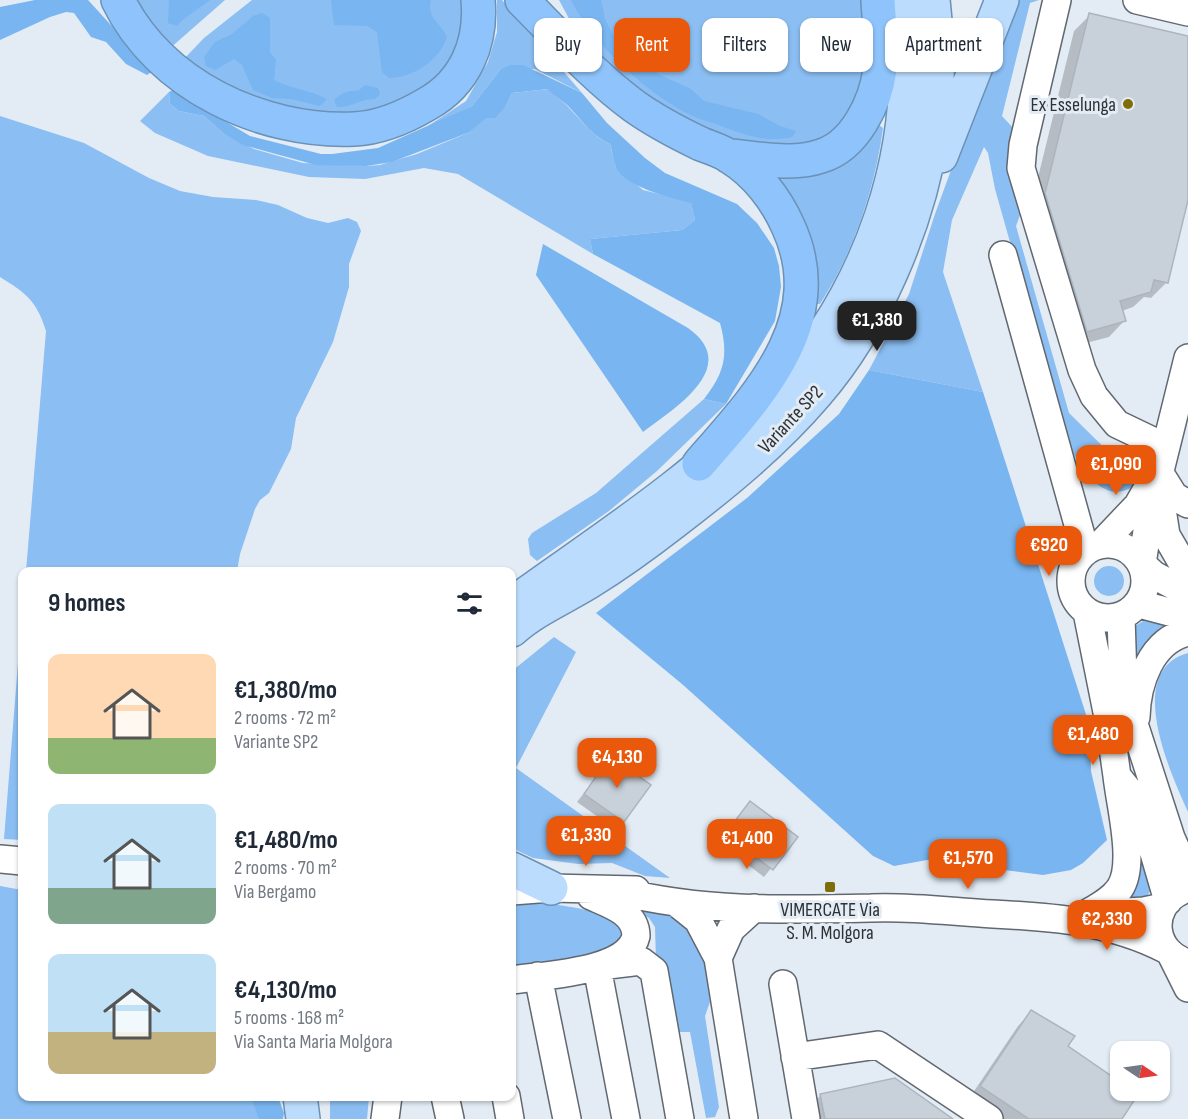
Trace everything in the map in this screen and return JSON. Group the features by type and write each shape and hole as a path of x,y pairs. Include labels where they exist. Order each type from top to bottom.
{"highway":[{"path":"118,0 141,37 156,52 209,93 261,117 308,127 355,129 387,123 409,114 435,99 460,77 473,49 479,17 478,0"},
{"path":"522,0 600,77 654,118 730,156 758,182 784,217 800,258 801,294 792,334 781,358 759,396 699,464"},
{"path":"549,0 565,31 600,77"},
{"path":"730,156 793,160 820,157 837,149 848,140 873,96 880,71 878,0"}],"main road":[{"name":"Variante SP2","path":"516,601 645,509 769,403 835,316 867,254 893,181 906,109 907,73 901,0"},
{"name":"Variante SP2","path":"516,628 591,581 673,523 741,470 779,435 818,393 848,351 872,314 890,273 916,205 933,135 937,65 933,0"},
{"path":"890,273 943,151 1002,0"},
{"path":"516,643 591,581"},
{"path":"516,871 563,889"}],"street":[{"path":"1057,0 1025,134 1021,168 1082,370 1094,396 1117,424 1162,459 1174,496 1188,504"},
{"path":"1137,0 1188,12"},
{"path":"1003,255 1082,539 1096,546 1120,546 1136,556 1154,575 1188,593"},
{"path":"1188,358 1162,459 1142,564 1146,584 1130,610 1123,679 1135,727 1170,838 1188,875"},
{"path":"1074,916 1110,899 1119,889 1127,870 1127,851 1110,727 1087,612 1074,595 1072,574 1082,555 1096,546 1138,506 1162,459"},
{"path":"1162,459 1166,535 1188,573"},
{"path":"1087,612 1104,619 1130,610 1188,617"},
{"path":"1135,727 1139,688 1149,663 1160,646 1177,635 1188,632"},
{"path":"1117,776 1140,805 1173,899 1158,931 1175,956 1188,988"},
{"path":"0,859 18,861"},
{"path":"516,880 563,889 623,911 636,930 635,942 628,952 600,966"},
{"path":"516,891 563,889 618,891 681,888 805,896 872,908"},
{"path":"618,891 678,904 803,910 872,908 1074,916 1144,911 1173,899"},
{"path":"678,904 698,920 718,958 735,1118"},
{"path":"718,958 731,929 754,908"},
{"path":"1074,916 1133,934 1175,956"},
{"path":"516,979 641,961 654,971 680,1119"},
{"path":"600,966 626,1119"},
{"path":"538,976 567,1119"},
{"path":"783,984 806,1119"},
{"path":"795,1057 878,1045 989,1119"},
{"path":"385,1119 387,1101"},
{"path":"404,1119 405,1101"},
{"path":"446,1101 450,1119"},
{"path":"507,1101 510,1119"}],"shaded area":[{"path":"35,0 88,0 153,71 147,75 126,64 106,42 91,37 74,13 66,12 50,17 0,40 0,7"},
{"path":"132,0 225,0 168,50"},
{"path":"169,0 210,0 177,26 168,23"},
{"path":"252,0 466,0 467,16 450,70 404,104 354,117 265,106 183,60 204,38"},
{"path":"331,0 431,0 432,16 447,37 438,53 424,66 407,75 389,78 382,72 377,32 367,26 334,25"},
{"path":"497,0 502,0 534,37 534,69 500,70 472,106 422,130 466,101 488,62 497,32"},
{"path":"559,0 866,0 868,18 800,18 800,72 866,72 858,108 823,141 784,150 715,139 605,70 602,66 602,18 569,18"},
{"path":"571,0 601,0 605,19 614,36 614,57 602,44 602,18 581,17"},
{"path":"1013,0 1039,0 1030,3 1002,116 1016,131 1023,207 1016,226 1069,413 1130,473 1142,480 1129,489 1117,492 1096,483 1079,463 1066,440 995,189 988,153 984,147 952,220 943,272 983,392 869,370 909,294 935,214 987,72 1003,72 1003,27"},
{"path":"262,13 270,18 270,52 276,60 274,80 327,99 320,106 291,99 272,98 253,90 242,65 234,59 215,70 206,66 204,57 215,42 232,34 253,16"},
{"path":"510,65 523,65 582,93 607,123 645,158 665,173 737,204 757,223 774,248 781,287 775,321 726,404 704,399 716,381 723,364 724,345 720,323 593,254 590,239 682,230 695,220 691,203 649,191 628,180 616,167 610,144 593,133 568,106 548,89 512,93 506,106 495,118 486,118 470,132 392,162 366,166 316,165 243,145 223,133 204,116 179,111 170,104 169,92 178,87 208,111 250,136 321,154 332,154 378,148 472,106 500,70"},
{"path":"541,72 564,72 582,93"},
{"path":"629,72 656,72 691,89 704,101 758,114 780,126 796,131 792,137 782,139 756,137 739,132 698,118 678,108"},
{"path":"365,85 378,88 380,94 375,99 337,107 334,100 342,94 358,91"},
{"path":"549,89 593,133 610,144 616,167 643,190 691,202 695,220 682,230 590,239 593,254 458,174 424,168 365,179 309,177 208,156 155,133 140,121 169,92 170,104 179,111 204,116 223,133 254,149 303,163 380,165 417,154 470,132 486,117 506,106 512,93"},
{"path":"0,116 84,143 149,178 180,191 213,197 256,200 278,205 307,218 328,223 348,218 357,222 361,231 349,264 349,287 333,342 296,418 291,449 269,493 260,500 255,509 238,567 26,567 46,331 39,312 29,299 0,277"},
{"path":"879,125 883,128 879,151 861,220 843,264 820,304 816,304 767,167"},
{"path":"543,244 688,328 703,343 708,357 706,372 697,386 670,412 643,432 536,275"},
{"path":"869,370 983,392 1090,727 1091,771 1107,840 1083,863 1071,870 1043,875 927,860 894,866 873,856 682,684 596,613 747,498 839,414"},
{"path":"704,399 726,404 657,471 609,511 537,561 530,555 528,539 532,533 596,493"},
{"path":"1109,566 1120,570 1124,581 1120,592 1109,596 1098,592 1094,581 1098,570"},
{"path":"1147,619 1179,626 1137,680 1135,626"},
{"path":"554,637 576,652 516,768 516,668"},
{"path":"1188,653 1188,812 1163,750 1157,725 1155,701 1158,680 1169,663"},
{"path":"18,663 18,840 4,839"},
{"path":"516,768 670,878 645,876 612,863 578,864 533,858 516,850"},
{"path":"1133,824 1151,890 1147,896 1121,898"},
{"path":"0,886 18,889 18,1101 265,1101 267,1119 0,1119"},
{"path":"540,903 586,910 607,918 623,932 614,952 516,968 516,906"},
{"path":"632,908 681,917 704,952 710,1002 705,1016 719,1107 715,1117 706,1118 690,1032 678,1032 656,960 655,927 649,918"},
{"path":"252,1101 280,1101 284,1113 283,1119 259,1119"},
{"path":"330,1101 369,1101 367,1119 330,1119"}],"building":[{"name":"Ex Esselunga","path":"1089,13 1188,36 1188,200 1168,283 1154,280 1151,292 1120,301 1126,321 1087,332 1045,193"},
{"path":"610,756 651,785 624,822 584,794"},
{"path":"750,801 798,837 773,870 725,834"},
{"path":"1031,1010 1075,1036 1068,1046 1110,1075 1110,1101 1134,1101 1122,1119 1029,1119 980,1086"},
{"path":"895,1078 953,1119 825,1119 820,1094"}],"place":[{"name":"Ex Esselunga","path":"1128,104"},
{"name":"VIMERCATE Via S. M. Molgora","path":"830,887"}]}
